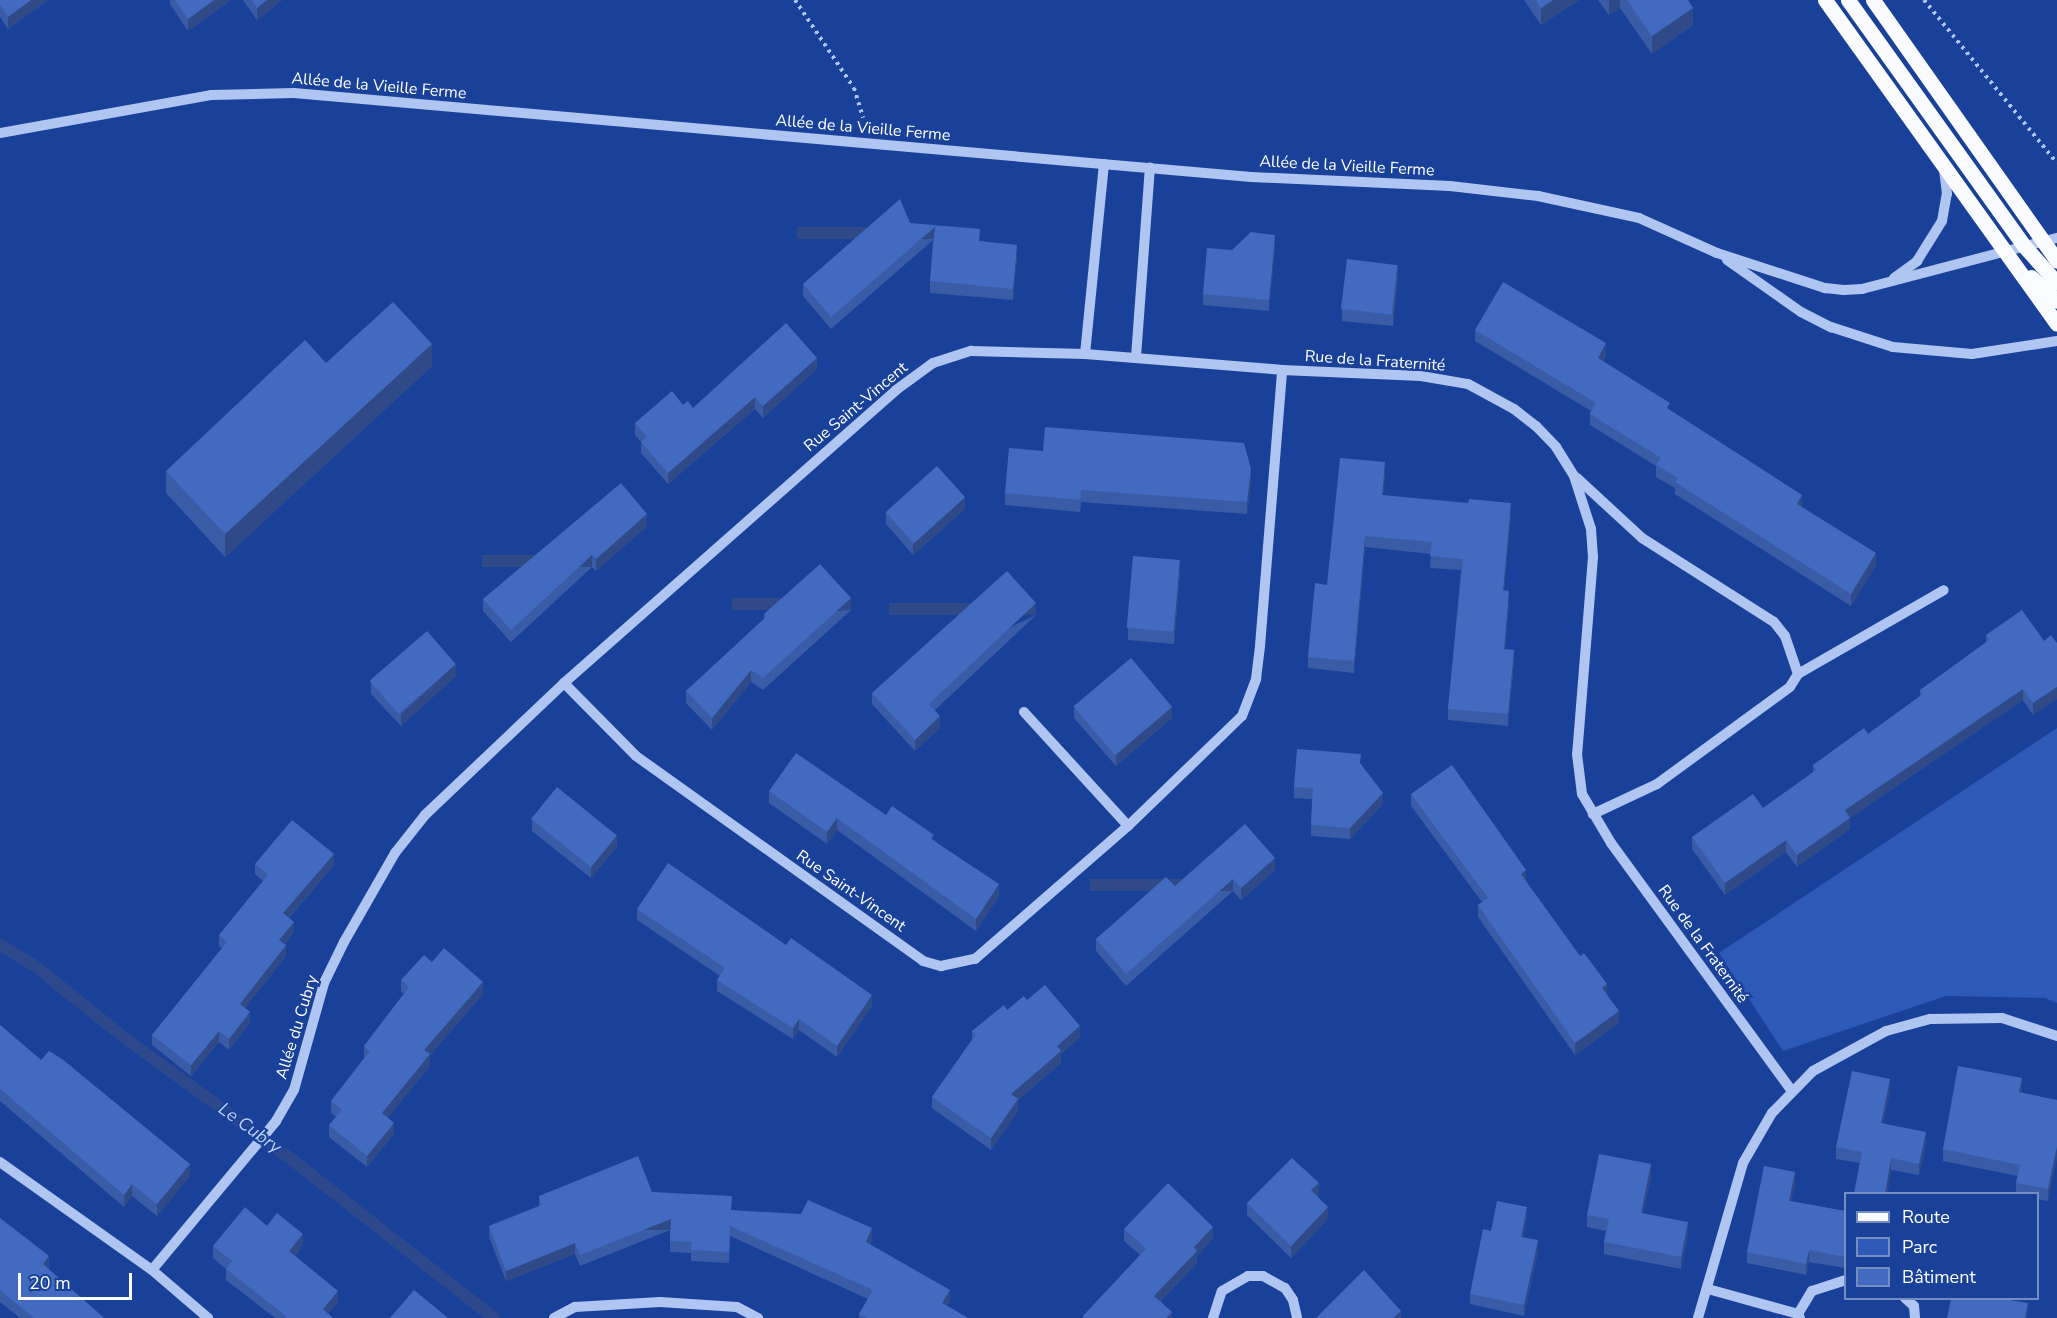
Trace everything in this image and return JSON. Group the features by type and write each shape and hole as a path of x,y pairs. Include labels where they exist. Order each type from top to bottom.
{"main road":[{"path":"1825,0 2057,324"},
{"path":"1848,0 2025,247 2057,283"},
{"path":"1874,0 2050,240 2057,261"},
{"path":"2005,253 2057,302"}],"street":[{"name":"Allée de la Vieille Ferme","path":"0,134 211,95 294,93 1150,168 1450,186 1538,196 1639,218 1717,253 1825,288 1862,289 2050,240"},
{"path":"1085,354 1104,164"},
{"path":"1136,357 1150,168"},
{"name":"Allée de la Vieille Ferme","path":"1881,284 1900,274 1930,245 1942,221 1947,194 1944,169"},
{"name":"Allée de la Vieille Ferme","path":"1717,253 1801,312 1831,327 1893,347 1972,354 2057,341"},
{"name":"Rue Saint-Vincent","path":"456,783 564,683 896,390 933,363 971,351 1136,357"},
{"name":"Rue de la Fraternité","path":"1136,357 1282,370 1421,375 1468,384 1514,409 1536,426 1557,447 1574,476 1585,504 1593,557 1576,754 1577,777 1593,814 1792,1091"},
{"name":"Rue Saint-Vincent","path":"564,683 636,756 923,961 940,966 975,959 994,945 1128,826 1242,716 1253,687 1260,646 1282,370"},
{"name":"Rue de la Fraternité","path":"1574,476 1642,538 1774,622 1785,636 1798,674"},
{"path":"1593,814 1657,784 1790,687 1798,674 1944,590"},
{"path":"1023,712 1128,826"},
{"name":"Allée du Cubry","path":"152,1270 276,1121 294,1090 324,982 344,942 395,853 425,815 456,783"},
{"path":"1698,1318 1743,1163 1761,1128 1792,1091 1840,1053 1886,1030 1930,1019 2002,1018 2057,1036"},
{"path":"0,1162 152,1270 208,1318"},
{"path":"1213,1318 1222,1291 1234,1281 1256,1276 1272,1280 1285,1288 1293,1300 1298,1318"},
{"path":"1708,1289 1799,1316 1812,1291 1844,1280"},
{"path":"1906,1300 1914,1306 1915,1318"},
{"path":"554,1318 575,1307 660,1302 737,1307 758,1318"}],"path":[{"path":"795,0 854,88 871,144"},
{"path":"1924,0 2057,163"}],"green space":[{"path":"2057,728 2057,1003 2045,998 1946,996 1783,1051 1719,953"}],"building":[{"path":"0,0 31,0 8,17 0,5"},
{"path":"175,0 214,0 188,19"},
{"path":"252,0 267,0 257,8"},
{"path":"1536,0 1553,0 1541,8"},
{"path":"1627,0 1688,0 1693,8 1652,36"},
{"path":"900,199 910,223 980,229 979,241 1017,245 1013,289 930,281 935,227 831,317 803,284"},
{"path":"1251,232 1275,235 1269,300 1203,294 1207,248 1232,250"},
{"path":"1347,259 1398,265 1392,315 1341,309"},
{"path":"1503,282 1606,343 1598,358 1670,403 1667,408 1802,495 1797,504 1876,553 1851,594 1675,482 1678,478 1656,465 1661,458 1590,414 1596,403 1475,330"},
{"path":"393,302 432,344 225,534 166,471 305,340 326,363"},
{"path":"786,323 817,358 763,406 755,397 668,473 641,442 647,437 635,423 672,391 683,405 688,401 693,408"},
{"path":"1045,427 1244,443 1251,469 1247,502 1081,490 1080,500 1005,493 1009,448 1043,451"},
{"path":"1340,458 1385,462 1382,495 1468,503 1469,499 1511,503 1503,590 1509,591 1504,649 1514,650 1508,714 1448,709 1463,559 1430,556 1432,542 1365,536 1354,661 1308,657 1315,583 1327,585"},
{"path":"937,466 965,497 914,543 886,512"},
{"path":"621,483 647,514 596,559 592,555 511,630 483,599"},
{"path":"1133,556 1180,560 1174,632 1127,628"},
{"path":"820,564 851,598 763,678 751,670 712,718 686,691 766,617 764,614"},
{"path":"1007,571 1036,603 929,704 940,716 915,740 872,693"},
{"path":"2022,610 2044,641 2051,635 2057,643 2057,687 2033,703 2023,689 1845,810 1850,818 1797,855 1786,840 1725,883 1692,837 1753,794 1763,808 1816,770 1813,765 1864,728 1868,734 1923,694 1920,690 1989,640 1986,635"},
{"path":"427,631 456,664 399,714 370,681"},
{"path":"1131,658 1172,707 1115,755 1074,706"},
{"path":"1297,749 1361,754 1360,763 1383,793 1350,828 1311,825 1313,788 1294,787"},
{"path":"796,753 886,815 892,806 934,835 931,839 999,884 976,919 837,818 827,832 769,791"},
{"path":"1452,765 1526,870 1521,874 1580,956 1584,953 1607,984 1602,988 1619,1011 1575,1043 1478,905 1488,898 1411,794"},
{"path":"557,787 617,835 591,867 531,819"},
{"path":"292,820 334,854 283,913 294,922 279,940 286,945 240,1004 250,1012 229,1039 219,1031 191,1065 152,1035 227,942 219,935 268,875 255,864"},
{"path":"1245,824 1275,858 1241,888 1233,879 1126,974 1096,939 1166,877 1175,886"},
{"path":"668,863 786,945 791,938 872,995 837,1046 799,1019 793,1028 717,980 725,968 637,909"},
{"path":"444,948 483,982 424,1050 430,1054 382,1113 394,1123 367,1156 329,1125 342,1110 331,1101 370,1051 364,1046 409,987 401,980 424,955 432,962"},
{"path":"1045,985 1080,1026 1057,1046 1061,1051 1011,1094 1018,1099 991,1138 932,1097 976,1034 972,1031 1004,1005 1007,1010 1024,996 1027,1000"},
{"path":"0,1025 41,1060 49,1051 62,1059 190,1164 157,1204 132,1184 124,1195 0,1089"},
{"path":"1958,1066 2022,1078 2019,1092 2057,1100 2057,1147 2048,1189 2016,1183 2020,1165 1943,1149"},
{"path":"1852,1071 1890,1079 1881,1123 1926,1132 1919,1164 1891,1158 1885,1192 1854,1192 1862,1152 1836,1147"},
{"path":"1599,1154 1651,1164 1641,1213 1688,1222 1681,1257 1604,1242 1609,1219 1587,1215"},
{"path":"638,1156 652,1192 732,1196 731,1210 801,1214 808,1200 872,1228 866,1242 950,1290 942,1303 968,1318 868,1318 859,1314 873,1290 730,1226 729,1252 691,1250 692,1242 670,1241 671,1219 580,1255 575,1243 506,1271 489,1226 542,1205 539,1196"},
{"path":"1292,1158 1319,1183 1311,1190 1328,1207 1291,1246 1247,1203"},
{"path":"1764,1166 1795,1172 1789,1201 1844,1211 1844,1257 1809,1250 1806,1264 1747,1252"},
{"path":"1168,1183 1213,1227 1194,1247 1197,1251 1154,1296 1172,1312 1166,1318 1085,1318 1083,1316 1146,1249 1124,1229"},
{"path":"1497,1201 1527,1207 1521,1237 1538,1240 1524,1305 1470,1294 1483,1229 1491,1231"},
{"path":"245,1207 267,1226 277,1213 303,1234 289,1251 338,1291 323,1309 333,1318 285,1318 286,1316 226,1269 232,1261 213,1246"},
{"path":"0,1218 49,1256 43,1264 104,1318 34,1318 0,1290"},
{"path":"1364,1270 1401,1311 1393,1318 1316,1318"},
{"path":"414,1290 448,1318 390,1318"},
{"path":"1951,1300 2010,1300 2028,1303 2025,1318 1947,1318"}],"waterway":[{"name":"Le Cubry","path":"0,945 35,966 122,1036 286,1155 494,1318"}]}
